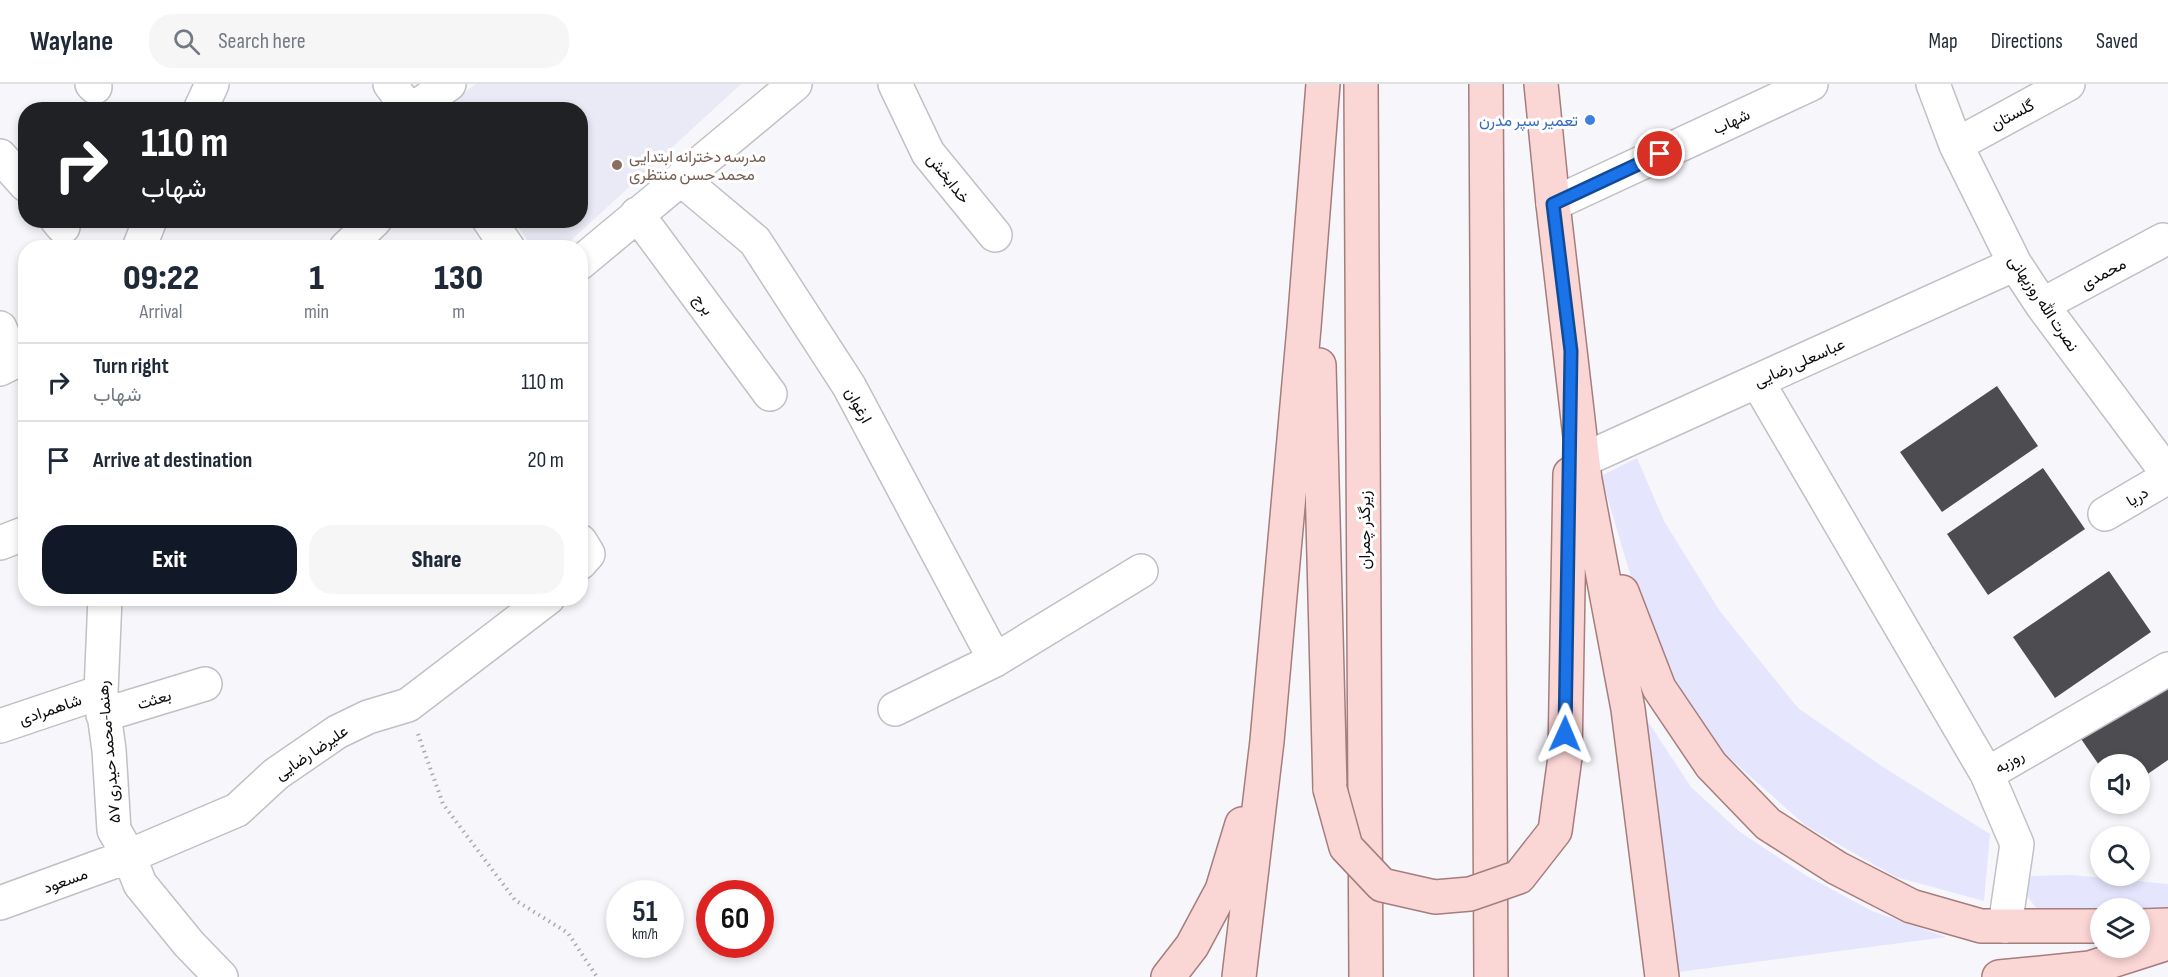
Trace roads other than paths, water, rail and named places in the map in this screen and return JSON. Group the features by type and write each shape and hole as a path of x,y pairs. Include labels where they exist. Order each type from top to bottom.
{"main road":[{"path":"1239,977 1267,741 1305,327 1323,84"},
{"name":"زیرگذر چمران","path":"1361,84 1366,977"},
{"path":"1486,84 1491,977"},
{"path":"1541,84 1584,470 1628,709 1662,977"},
{"path":"1314,201 1330,789 1346,847 1382,885 1435,897 1470,894 1520,877 1555,831 1565,757 1571,351"},
{"path":"1584,470 1629,614 1659,688 1712,765 1768,824 1837,868 1911,906 1981,926 2090,926"},
{"path":"1168,977 1192,946 1222,890 1267,741"},
{"path":"2150,926 2168,925"},
{"path":"2049,977 2090,968 2168,943"},
{"path":"1999,977 2090,968"}],"street":[{"path":"204,102 212,84"},
{"path":"399,102 449,84"},
{"path":"588,256 795,84"},
{"name":"خدابخش","path":"895,84 928,153 995,235"},
{"name":"شهاب","path":"1553,204 1811,84"},
{"name":"نصرت الله روزبهانی","path":"1933,84 1956,145 2015,264 2042,305 2168,476"},
{"name":"گلستان","path":"1956,145 2068,84"},
{"path":"0,156 18,175"},
{"name":"ارغوان","path":"681,179 754,241 849,386 995,660"},
{"name":"برج","path":"637,214 770,394"},
{"path":"354,240 367,228"},
{"name":"محمدی","path":"2042,305 2163,240"},
{"name":"عباسعلی رضایی","path":"1584,470 1757,381 2015,264"},
{"path":"0,328 7,365"},
{"path":"1757,381 1987,774"},
{"name":"دریا","path":"2105,514 2168,476"},
{"path":"0,543 18,536"},
{"path":"895,709 995,660 1140,571"},
{"name":"۵۷ رهنما-محمد حیدری","path":"105,606 102,704 109,750 114,830 129,856 140,884 189,944 221,977"},
{"name":"علیرضا رضایی","path":"129,856 237,810 276,774 336,732 368,717 408,705 538,606"},
{"name":"روزبه","path":"2005,926 2017,844 1987,774 2168,669"},
{"name":"بعثت","path":"102,704 205,684"},
{"name":"شاهمرادی","path":"0,726 102,704"},
{"name":"مسعود","path":"0,903 129,856"}],"place":[{"name":"تعمیر سپر مدرن","path":"1590,120"},
{"name":"مدرسه دخترانه ابتدایی محمد حسن منتظری","path":"617,165"}]}
